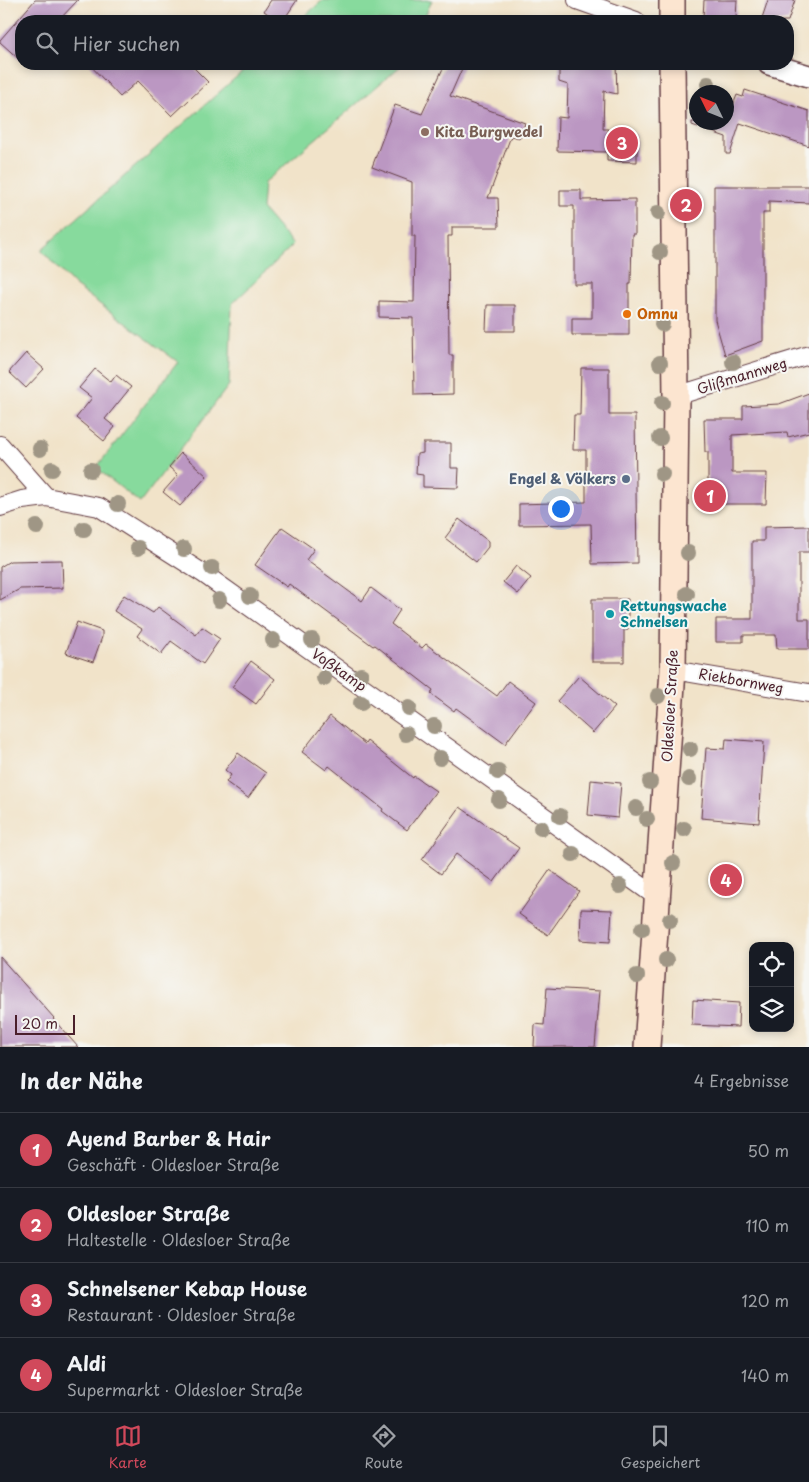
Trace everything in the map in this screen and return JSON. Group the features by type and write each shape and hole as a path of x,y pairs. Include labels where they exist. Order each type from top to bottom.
{"main road":[{"path":"672,0 672,15"},
{"name":"Oldesloer Straße","path":"646,1047 673,670 676,396 672,70"}],"street":[{"path":"577,0 619,15"},
{"path":"789,70 809,76"},
{"name":"Glißmannweg","path":"676,396 809,355"},
{"path":"0,445 46,497"},
{"name":"Voßkamp","path":"0,507 22,500 46,497 99,507 204,574 657,897"},
{"name":"Riekbornweg","path":"673,670 809,693"}],"green space":[{"path":"323,0 432,0 426,15 306,15"},
{"path":"244,70 396,70 264,183 262,209 293,245 232,304 229,385 140,503 96,468 178,362 74,285 41,250"}],"building":[{"path":"35,0 78,0 64,15 22,15"},
{"path":"271,0 297,0 287,15 270,15 264,11"},
{"path":"704,0 737,0 736,15 703,15"},
{"path":"768,0 795,0 790,15 763,15"},
{"path":"15,23 15,56 0,40"},
{"path":"95,70 196,70 208,82 172,116 138,81 120,97"},
{"path":"442,70 461,70 450,96 525,123 520,138 511,136 488,198 498,198 499,227 452,227 452,236 448,236 449,355 453,355 453,394 414,395 413,318 379,317 379,301 414,302 415,236 412,236 412,182 372,167 395,105 422,114"},
{"path":"559,70 616,70 617,94 604,91 603,129 608,129 608,134 637,135 637,162 607,161 607,152 557,151 558,117 567,118 568,85 559,82"},
{"path":"745,90 809,111 809,146 740,123 730,154 726,154 726,137 706,130 734,130 734,102 737,95 743,97"},
{"path":"714,186 809,186 809,203 769,201 769,213 763,213 763,341 725,355 715,320"},
{"path":"560,190 581,190 581,200 635,199 635,234 632,234 631,284 629,284 629,335 572,335 572,318 592,318 592,284 574,284 574,206 560,206"},
{"path":"487,305 515,305 515,331 486,331"},
{"path":"26,353 44,369 26,388 9,372"},
{"path":"581,368 609,368 609,415 635,415 637,563 592,564 591,524 519,525 519,504 586,502 586,450 573,450 574,415 580,415"},
{"path":"95,369 111,382 116,375 131,387 105,419 115,427 104,441 76,418 92,398 79,388"},
{"path":"809,393 809,432 788,437 787,432 732,435 732,473 767,473 766,504 708,504 708,452 705,452 704,419 743,419 743,406 779,404"},
{"path":"423,443 451,443 451,468 459,468 458,488 423,487 423,475 416,474 417,454 423,453"},
{"path":"181,453 207,476 180,506 163,492 178,475 169,467"},
{"path":"459,519 488,541 488,547 476,562 445,538"},
{"path":"809,526 809,552 799,552 799,619 809,619 809,649 777,649 776,635 743,635 743,642 716,642 716,619 752,619 752,541 764,541 764,527"},
{"path":"282,527 314,549 306,560 362,601 371,588 400,610 391,624 422,648 426,644 497,696 508,681 536,702 505,744 456,708 454,711 431,694 433,690 375,645 373,646 289,584 287,587 255,565"},
{"path":"62,560 63,588 20,589 0,600 0,567 10,561"},
{"path":"516,566 531,578 518,594 503,582"},
{"path":"124,595 153,613 158,607 196,635 202,627 220,639 203,664 171,641 161,654 137,636 142,629 114,611"},
{"name":"Rettungswache Schnelsen","path":"592,599 628,599 628,630 624,630 624,662 592,662"},
{"path":"77,622 102,631 102,637 93,662 66,653"},
{"path":"251,661 275,679 256,704 232,687"},
{"path":"579,676 615,707 593,733 557,701"},
{"path":"330,716 365,744 367,741 413,778 414,776 436,791 407,830 329,766 326,770 302,752"},
{"path":"726,739 764,742 759,823 701,818 706,748 725,749"},
{"path":"238,753 266,773 248,798 226,782 231,775 225,770"},
{"path":"591,780 621,783 618,818 588,815"},
{"path":"460,807 519,848 494,882 456,854 441,874 422,860"},
{"path":"550,870 579,891 548,935 519,914"},
{"path":"581,909 612,910 610,942 580,940"},
{"path":"0,957 54,1018 78,1047 0,1047"},
{"path":"547,988 600,991 595,1047 534,1047 535,1024 544,1025"},
{"path":"693,1000 739,1003 738,1027 692,1025"}],"place":[{"name":"Kita Burgwedel","path":"425,132"},
{"name":"Schnelsener Kebap House","path":"622,143"},
{"name":"Oldesloer Straße","path":"686,205"},
{"name":"Omnu","path":"627,314"},
{"name":"Engel & Völkers","path":"626,479"},
{"name":"Ayend Barber & Hair","path":"710,496"},
{"name":"Rettungswache Schnelsen","path":"610,614"},
{"name":"Aldi","path":"726,880"}]}
